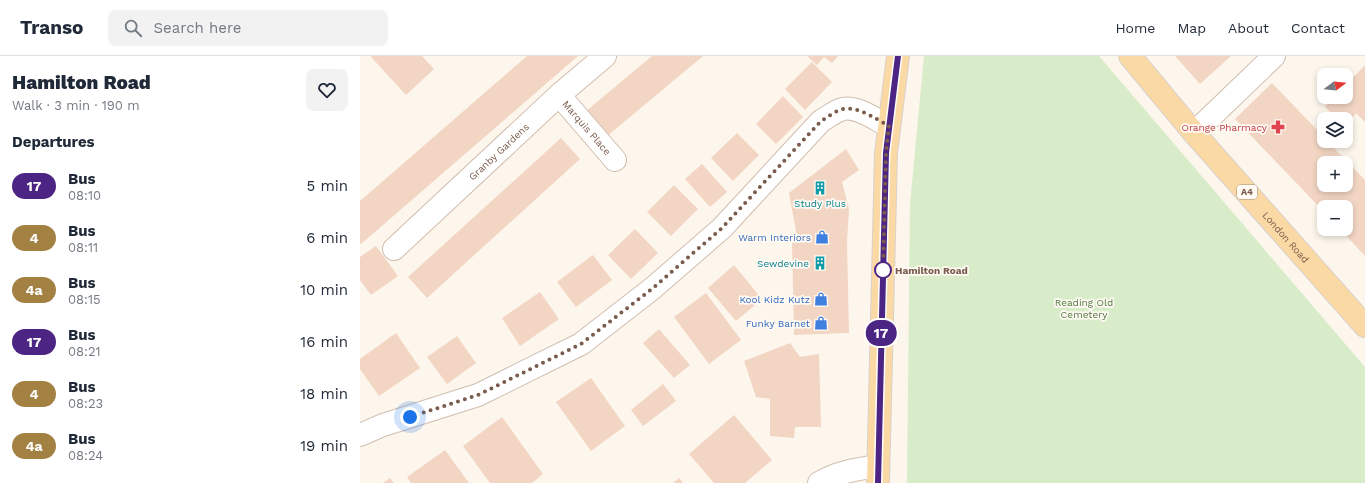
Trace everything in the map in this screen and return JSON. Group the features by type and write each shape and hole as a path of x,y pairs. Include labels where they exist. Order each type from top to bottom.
{"main road":[{"path":"878,475 886,153 898,56"},
{"name":"London Road","path":"1130,56 1194,132 1365,326"}],"street":[{"name":"Granby Gardens","path":"394,249 559,95 605,56"},
{"path":"1194,132 1274,56"},
{"name":"Marquis Place","path":"559,95 615,160"},
{"path":"360,435 383,425 478,395 581,344 653,288 722,228 821,121 834,112 844,109 858,111 889,126"},
{"path":"819,483 826,478 852,470 878,475"}],"green space":[{"name":"Reading Old Cemetery","path":"924,56 1099,56 1365,367 1365,483 907,483 910,204"}],"building":[{"path":"422,56 434,69 406,95 371,57"},
{"path":"527,56 578,56 361,244 360,201"},
{"path":"652,56 703,56 606,137 585,112"},
{"path":"807,56 838,56 832,63 824,57 817,65"},
{"path":"1175,56 1231,56 1200,84"},
{"path":"812,62 832,82 805,110 785,89"},
{"path":"1365,65 1365,122 1356,113 1353,117 1353,112 1330,112 1325,107 1328,104 1353,104 1353,78"},
{"path":"1272,83 1317,130 1317,148 1334,148 1342,156 1317,156 1317,192 1353,192 1353,168 1365,180 1365,256 1346,236 1353,236 1353,200 1317,200 1317,205 1235,119"},
{"path":"783,96 803,117 776,144 756,124"},
{"path":"737,133 759,155 733,181 711,158"},
{"path":"561,138 580,159 427,298 408,277"},
{"path":"846,149 859,170 842,182 849,209 847,241 849,333 794,335 792,243 798,242 789,193"},
{"path":"702,164 727,192 710,207 685,179"},
{"path":"674,185 698,209 671,236 647,212"},
{"path":"635,229 658,253 631,279 608,255"},
{"path":"376,246 398,276 371,295 360,280 360,257"},
{"path":"593,255 612,280 576,307 557,282"},
{"path":"734,265 762,299 736,321 708,288"},
{"path":"540,292 559,319 520,346 502,318"},
{"path":"706,293 741,340 709,364 674,317"},
{"path":"659,329 690,365 674,378 643,343"},
{"path":"396,333 420,368 379,396 360,369 360,359"},
{"path":"457,336 476,363 447,384 427,357"},
{"path":"790,343 800,357 819,354 821,427 795,427 794,438 770,436 770,399 756,397 744,361"},
{"path":"591,378 625,426 591,451 556,402"},
{"path":"663,384 676,401 643,426 631,410"},
{"path":"734,415 772,460 745,483 714,483 689,454"},
{"path":"502,417 543,474 532,483 490,483 463,446"},
{"path":"445,450 469,483 411,483 407,477"},
{"path":"390,478 394,483 383,483"},
{"path":"679,478 683,483 673,483"}],"bus line":[{"name":"17","path":"878,483 886,153 898,56"}],"place":[{"name":"Orange Pharmacy","path":"1278,127"},
{"name":"Study Plus","path":"820,188"},
{"name":"Warm Interiors","path":"822,237"},
{"name":"Sewdevine","path":"820,263"},
{"name":"Hamilton Road","path":"883,270"},
{"name":"Kool Kidz Kutz","path":"821,299"},
{"name":"Funky Barnet","path":"821,323"}],"route":[{"path":"410,417 478,395 581,344 653,288 722,228 821,121 834,112 844,109 858,111 889,126 886,153 883,270"}]}
